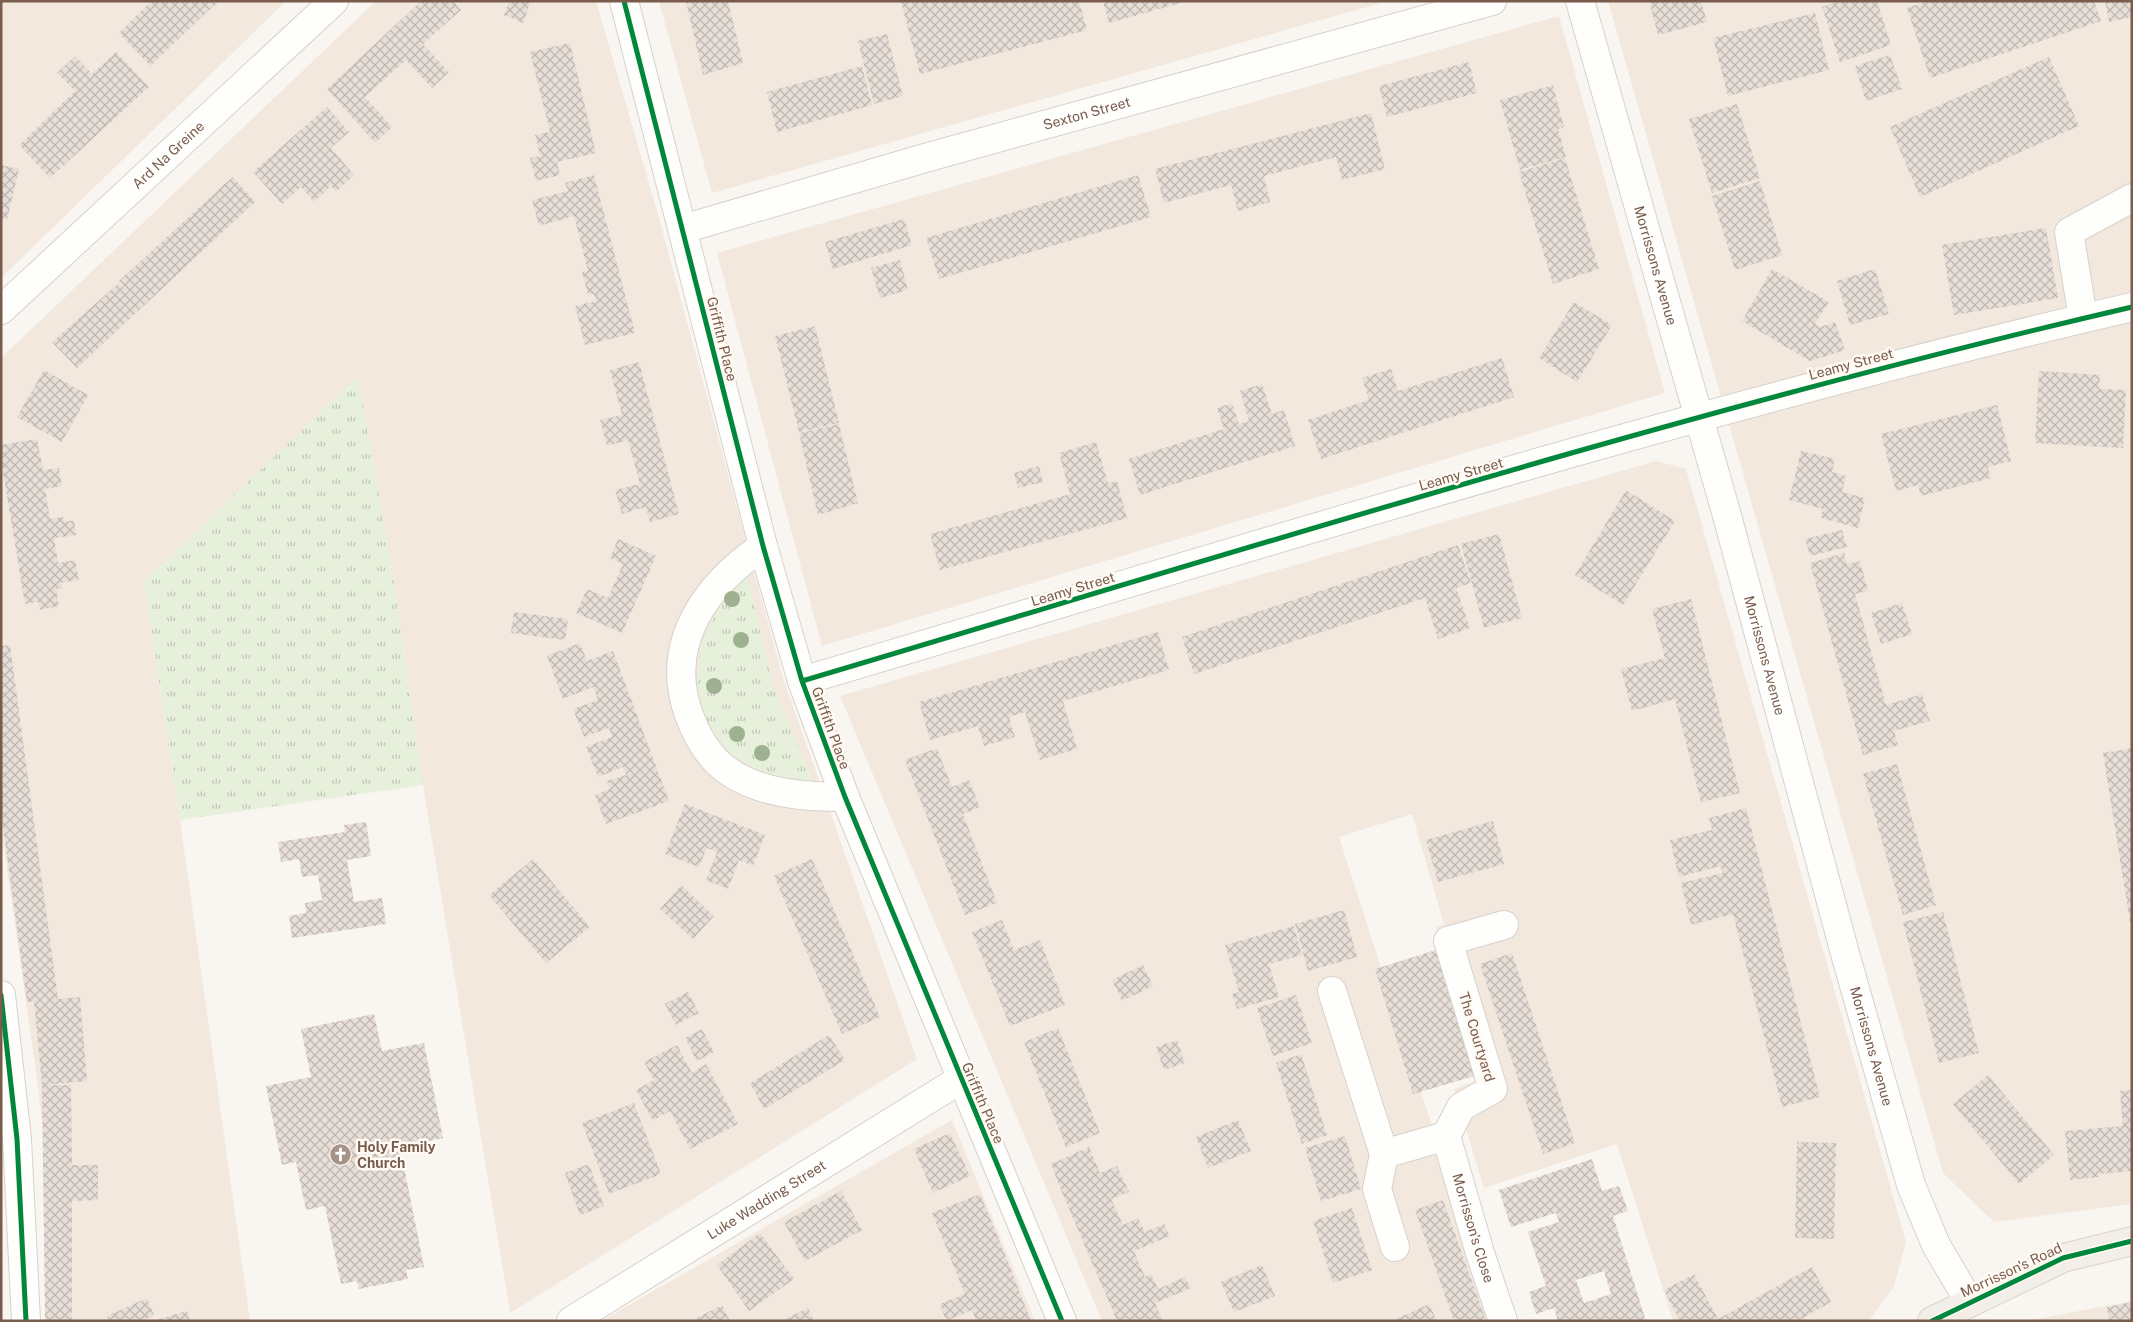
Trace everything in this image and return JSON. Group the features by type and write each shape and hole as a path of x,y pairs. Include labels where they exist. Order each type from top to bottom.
{"main road":[{"name":"Morrisson's Road","path":"1932,1321 1969,1301 2063,1258 2132,1240"}],"street":[{"name":"Ard Na Greine","path":"1,310 334,1"},
{"name":"Griffith Place","path":"624,1 763,546 802,681 845,797 1062,1321"},
{"name":"Sexton Street","path":"683,229 925,158 1492,1"},
{"name":"Morrissons Avenue","path":"1580,1 1699,417 1846,957 1911,1185 1936,1245 1969,1301"},
{"path":"2083,318 2069,232 2132,198"},
{"name":"Leamy Street","path":"802,681 1699,417 1884,367 2132,307"},
{"path":"763,546 727,574 696,614 684,645 682,659 684,693 688,711 703,745 713,758 736,775 780,791 800,795 845,797"},
{"name":"The Courtyard","path":"1446,1136 1461,1107 1494,1089 1448,941 1504,925"},
{"path":"1332,991 1384,1154 1377,1189 1395,1247"},
{"path":"1,995 13,1092 10,1199 26,1321"},
{"name":"Luke Wadding Street","path":"571,1321 961,1079"},
{"path":"1384,1154 1446,1136"},
{"name":"Morrisson's Close","path":"1446,1136 1480,1253 1503,1321"}],"shaded area":[{"path":"1,1 286,1 1,278"},
{"path":"376,1 596,1 659,218 782,675 917,1059 510,1313 423,785 391,563 144,582 180,820 250,1321 64,1321 37,1079 1,828 1,358"},
{"path":"659,1 1388,1 712,193"},
{"path":"1608,1 2132,1 2132,1204 1994,1222 1943,1173"},
{"path":"1559,16 1665,393 822,646 717,253"},
{"path":"1656,461 1686,469 1906,1242 1894,1286 1869,1321 1673,1321 1617,1144 1484,1188 1454,1089 1483,1078 1436,927 1444,924 1412,814 1339,837 1495,1321 1102,1321 840,696"},
{"path":"952,1120 1035,1321 601,1321"},
{"path":"2132,1301 2132,1321 2027,1321"}],"green space":[{"path":"358,376 391,563 423,785 180,820 144,582"},
{"path":"748,577 772,683 815,786 762,773 729,752 707,723 696,684 702,641 725,596"}],"building":[{"path":"151,1 219,1 150,66 119,33"},
{"path":"420,1 453,1 461,10 423,44 449,72 432,88 406,60 365,97 392,127 375,143 327,89 420,2 426,8"},
{"path":"509,1 531,1 523,23 504,15"},
{"path":"686,1 728,1 743,63 703,75"},
{"path":"1079,1 1087,30 920,74 901,2"},
{"path":"1103,1 1184,1 1184,2 1109,23"},
{"path":"1649,1 1701,1 1707,22 1658,35"},
{"path":"1838,1 1877,1 1891,45 1840,62 1822,7"},
{"path":"1927,1 2094,1 2101,21 1930,78 1907,8"},
{"path":"2105,1 2132,1 2132,17 2109,22"},
{"path":"1815,13 1829,70 1728,96 1713,38"},
{"path":"887,34 903,96 874,104 858,41"},
{"path":"570,43 596,153 557,162 560,175 536,181 530,158 540,156 535,135 550,132 530,52"},
{"path":"116,52 149,87 50,178 19,145 75,91 57,73 75,56 92,74"},
{"path":"1890,55 1902,89 1866,101 1855,66"},
{"path":"2049,57 2079,126 1920,197 1890,127"},
{"path":"1469,62 1477,93 1387,117 1379,86"},
{"path":"862,66 872,105 777,132 767,92"},
{"path":"1553,85 1564,127 1558,129 1566,157 1520,170 1500,100"},
{"path":"1737,104 1760,178 1712,193 1689,119"},
{"path":"327,107 349,132 331,148 354,175 336,192 331,186 314,202 301,187 282,204 253,172"},
{"path":"1371,113 1385,169 1342,180 1336,157 1264,176 1270,202 1238,211 1231,185 1164,203 1155,169"},
{"path":"1565,158 1599,269 1553,284 1519,172"},
{"path":"1,165 19,169 7,220 1,219"},
{"path":"594,175 635,333 585,345 575,306 596,301 594,294 588,295 582,272 588,271 574,216 539,226 532,200 568,191 565,183"},
{"path":"1138,175 1151,217 939,279 926,238"},
{"path":"233,177 255,202 77,368 52,342 119,283 132,296 119,281 214,194 223,203 214,193"},
{"path":"1760,181 1782,255 1735,270 1712,196"},
{"path":"904,219 912,245 833,269 825,242"},
{"path":"2046,228 2058,298 1954,315 1942,245"},
{"path":"900,260 908,290 880,298 871,268"},
{"path":"1772,269 1829,302 1815,324 1820,327 1835,322 1845,350 1810,361 1742,321"},
{"path":"1875,269 1889,314 1850,325 1837,281"},
{"path":"1574,302 1612,325 1577,382 1539,358"},
{"path":"815,326 839,423 799,432 775,336"},
{"path":"1502,358 1514,397 1321,459 1308,420 1369,400 1362,378 1391,369 1398,391"},
{"path":"639,362 679,514 650,522 646,507 622,514 615,490 640,484 628,440 607,446 600,420 622,415 610,370"},
{"path":"44,370 88,395 62,442 17,417"},
{"path":"2039,371 2100,375 2099,389 2126,390 2123,448 2035,443"},
{"path":"1262,384 1272,414 1284,410 1295,446 1140,495 1129,459 1224,429 1217,408 1232,403 1239,424 1249,421 1240,391"},
{"path":"1997,405 2011,461 1988,467 1991,478 1921,496 1918,485 1896,491 1881,434"},
{"path":"839,424 858,503 818,515 799,433"},
{"path":"37,439 43,470 59,468 62,486 45,489 50,519 63,517 64,522 74,520 76,535 54,538 58,563 75,560 79,580 61,583 62,588 56,589 59,606 40,610 38,602 25,604 1,460 1,445"},
{"path":"1096,442 1108,483 1117,481 1127,518 940,570 930,534 1070,494 1059,453"},
{"path":"1801,451 1835,459 1832,472 1846,476 1842,492 1865,498 1858,528 1821,518 1823,509 1789,500"},
{"path":"1039,466 1043,482 1018,488 1014,473"},
{"path":"1626,490 1675,521 1623,605 1575,575"},
{"path":"1842,530 1847,547 1810,556 1805,539"},
{"path":"1499,534 1522,618 1484,628 1461,544"},
{"path":"618,539 656,556 622,633 576,613 587,589 608,598 623,564 610,558"},
{"path":"1458,545 1471,583 1456,588 1470,628 1438,639 1425,598 1194,674 1182,637"},
{"path":"1844,553 1847,564 1860,561 1868,591 1855,594 1886,705 1922,694 1930,721 1894,731 1898,745 1863,755 1810,563"},
{"path":"1691,599 1740,793 1701,802 1675,699 1632,711 1621,669 1665,658 1652,609"},
{"path":"1902,603 1912,634 1881,644 1871,613"},
{"path":"514,612 568,619 565,640 511,633"},
{"path":"1158,632 1169,670 1063,701 1077,749 1040,760 1025,712 1009,717 1015,737 984,746 978,726 930,740 919,702"},
{"path":"580,643 587,661 613,651 669,801 606,824 595,795 610,789 607,781 626,775 623,767 598,777 586,747 612,737 609,728 584,737 573,709 598,700 593,687 563,699 547,656"},
{"path":"10,645 58,999 80,997 87,1081 46,1085 71,1085 72,1165 98,1165 98,1200 72,1201 72,1321 45,1321 42,1085 34,1001 27,1002 1,812 1,646"},
{"path":"937,748 952,787 969,780 980,807 963,814 997,903 965,915 905,760"},
{"path":"2132,748 2132,922 2130,922 2103,753"},
{"path":"1897,764 1936,905 1903,915 1863,774"},
{"path":"685,804 765,835 753,866 739,860 728,889 706,880 717,852 707,848 699,867 665,854"},
{"path":"1746,808 1820,1097 1782,1107 1733,914 1691,925 1681,883 1723,873 1720,866 1679,877 1670,840 1712,830 1709,818"},
{"path":"1493,821 1504,864 1438,882 1426,840"},
{"path":"366,822 371,856 347,860 354,902 382,898 386,924 292,938 289,916 306,913 305,903 322,900 318,875 302,877 299,859 281,862 278,842 345,832 344,825"},
{"path":"533,859 590,927 546,963 489,895"},
{"path":"812,859 880,1017 842,1034 774,876"},
{"path":"681,885 714,916 693,939 660,909"},
{"path":"1344,910 1357,957 1308,971 1295,924"},
{"path":"1943,912 1979,1053 1939,1063 1903,922"},
{"path":"1002,920 1014,950 1040,940 1065,1005 1010,1026 972,932"},
{"path":"1294,926 1302,955 1269,964 1279,997 1237,1009 1232,994 1239,992 1225,945"},
{"path":"1439,949 1478,1075 1413,1094 1375,969"},
{"path":"1512,953 1575,1143 1543,1154 1480,964"},
{"path":"1143,965 1153,986 1122,1001 1112,980"},
{"path":"688,992 699,1013 676,1025 665,1004"},
{"path":"1296,995 1312,1043 1273,1056 1257,1008"},
{"name":"Holy Family Church","path":"374,1014 382,1051 424,1043 443,1138 400,1147 424,1267 406,1270 408,1279 359,1289 357,1281 341,1284 325,1206 306,1210 296,1162 282,1165 266,1086 311,1077 301,1029"},
{"path":"1058,1028 1100,1133 1066,1147 1024,1042"},
{"path":"702,1029 714,1052 697,1061 685,1038"},
{"path":"829,1035 845,1060 764,1109 750,1083"},
{"path":"1177,1040 1185,1063 1164,1070 1156,1047"},
{"path":"677,1045 692,1073 706,1064 738,1124 690,1149 670,1111 653,1121 636,1090 654,1080 644,1062"},
{"path":"1301,1054 1327,1135 1302,1144 1276,1063"},
{"path":"1988,1075 2054,1155 2019,1184 1953,1104"},
{"path":"2132,1090 2132,1171 2098,1174 2099,1177 2070,1180 2065,1131 2123,1126 2120,1091"},
{"path":"634,1103 661,1174 609,1194 582,1123"},
{"path":"1238,1120 1251,1151 1208,1168 1196,1137"},
{"path":"950,1133 970,1176 933,1193 914,1149"},
{"path":"1345,1136 1361,1189 1321,1201 1305,1148"},
{"path":"1797,1142 1836,1143 1834,1239 1795,1238"},
{"path":"1089,1147 1100,1173 1117,1166 1129,1192 1111,1199 1123,1225 1138,1218 1145,1232 1164,1224 1170,1236 1134,1251 1145,1277 1151,1274 1158,1289 1185,1277 1191,1288 1155,1303 1163,1321 1117,1321 1061,1190 1051,1164"},
{"path":"1592,1159 1602,1191 1619,1186 1628,1211 1613,1216 1646,1321 1558,1321 1554,1308 1536,1314 1529,1292 1546,1286 1528,1232 1559,1222 1556,1213 1511,1227 1499,1190","holes":["1604,1271 1611,1294 1584,1303 1576,1280"]},
{"path":"589,1164 604,1206 580,1215 565,1173"},
{"path":"841,1191 862,1230 805,1261 784,1222"},
{"path":"980,1194 1031,1321 976,1321 972,1310 946,1321 940,1304 965,1294 932,1213"},
{"path":"1443,1200 1485,1318 1478,1321 1454,1321 1415,1210"},
{"path":"1352,1208 1372,1270 1333,1283 1313,1221"},
{"path":"760,1233 794,1279 749,1311 717,1265"},
{"path":"1262,1265 1275,1296 1234,1312 1221,1282"},
{"path":"1812,1267 1831,1302 1798,1321 1680,1321 1664,1290 1694,1274 1718,1319"},
{"path":"147,1298 154,1315 143,1321 109,1321 107,1316"},
{"path":"2132,1302 2132,1321 2109,1321 2107,1307"},
{"path":"1429,1304 1437,1321 1392,1321"},
{"path":"722,1305 730,1321 691,1321"},
{"path":"808,1308 814,1321 781,1321"},
{"path":"187,1311 190,1321 156,1321 156,1320"}],"cycle path":[{"path":"624,1 763,546 802,681 845,797 1062,1321"},
{"path":"802,681 1630,436 1964,348 2132,307"},
{"path":"1,995 17,1139 26,1321"},
{"path":"1932,1321 2063,1258 2132,1241"}],"place":[{"name":"Holy Family Church","path":"341,1155"}]}
